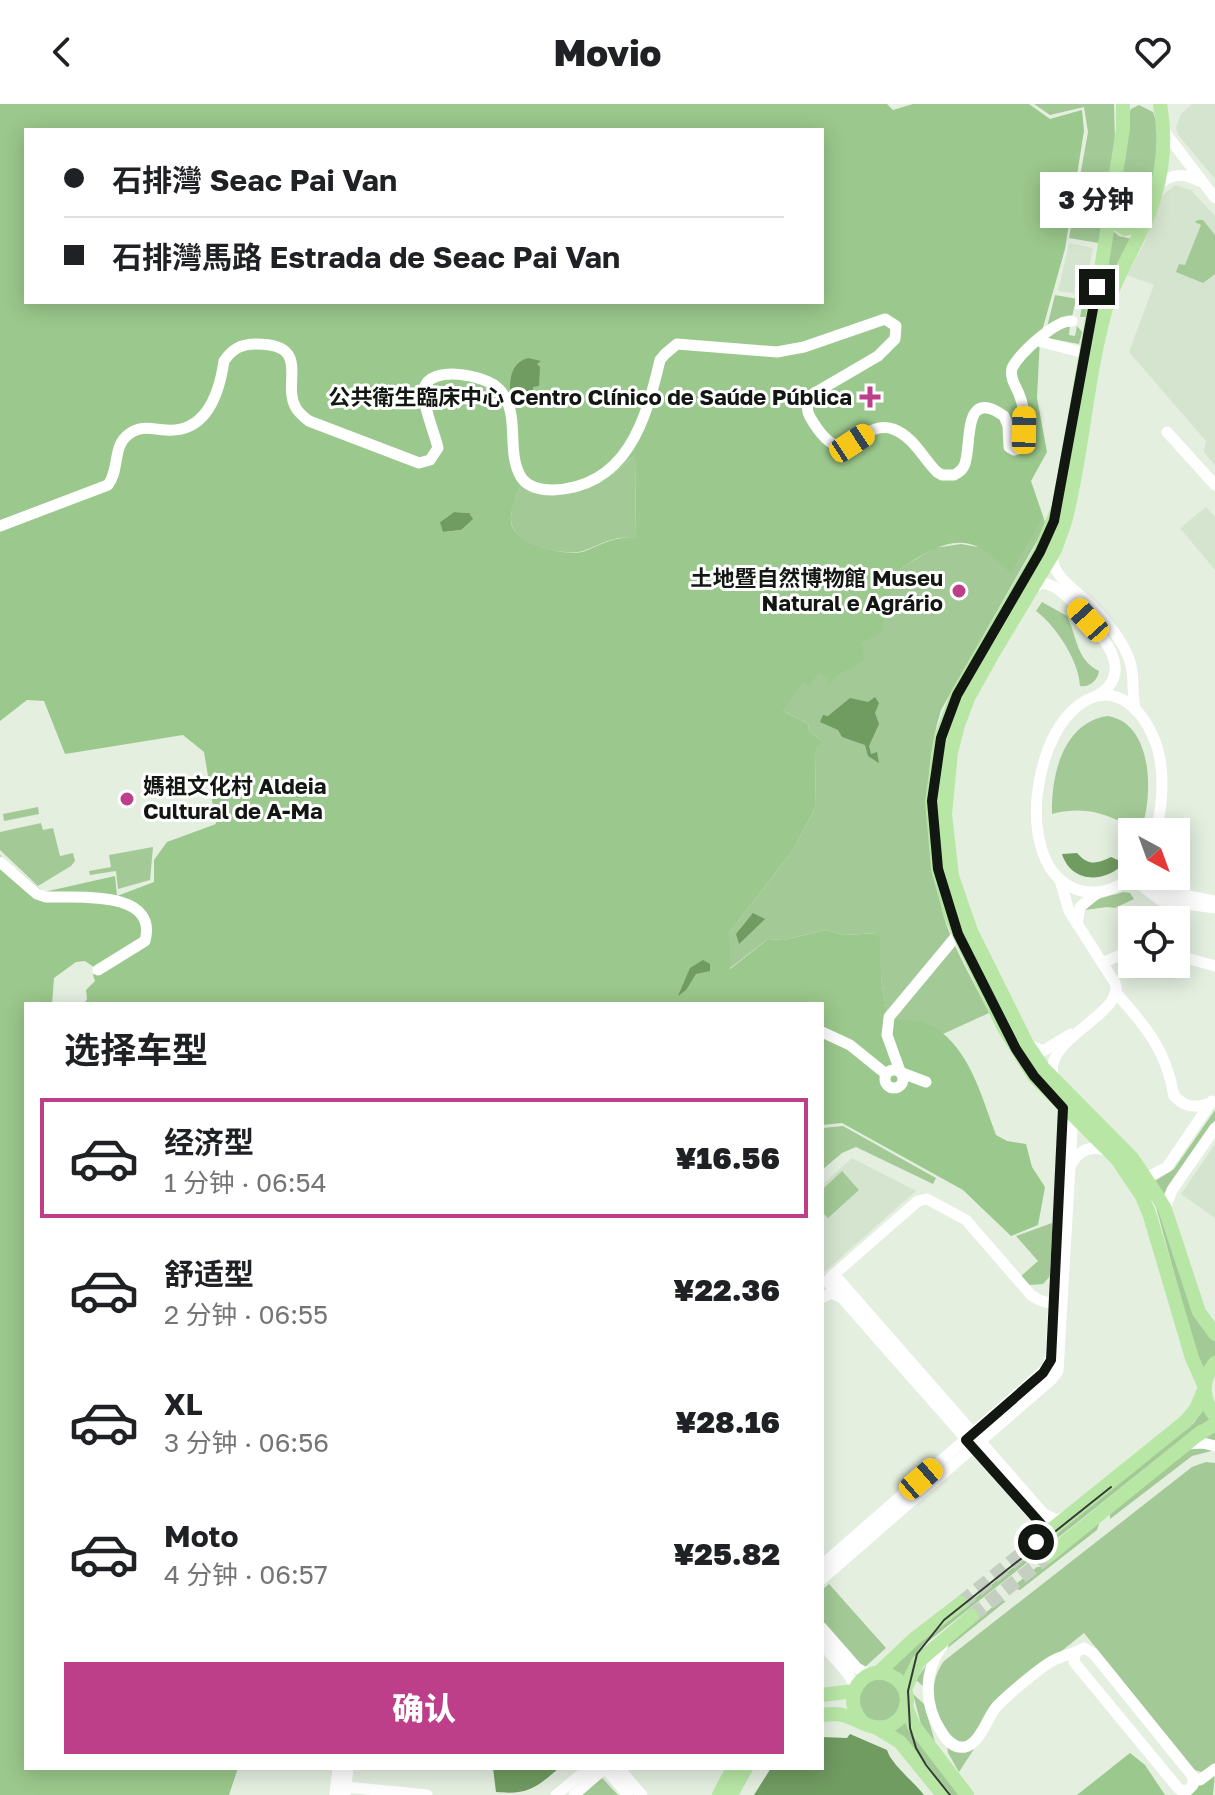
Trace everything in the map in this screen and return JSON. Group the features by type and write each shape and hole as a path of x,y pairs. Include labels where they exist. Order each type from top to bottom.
{"main road":[{"path":"1124,105 1109,215 1080,322 1085,353 1054,521 1040,552 962,685 941,738 933,791 933,833 944,892 958,934 1016,1049 1034,1076 1092,1116 1118,1142 1146,1178 1165,1209 1199,1312 1215,1334"},
{"path":"1160,105 1164,130 1157,186 1144,225 1106,309 1073,491 1055,550 992,655 963,712 951,752 945,814 947,847 961,906 1027,1044 1054,1078 1073,1115 1112,1153 1142,1196 1192,1358 1209,1408 1215,1416"},
{"path":"1109,215 1125,229 1144,225"},
{"path":"1073,1115 1081,1113 1092,1116"},
{"path":"1038,1540 1185,1422 1196,1409 1209,1370 1215,1363"},
{"path":"1048,1556 1215,1424"},
{"path":"824,1695 855,1689 961,1603"},
{"path":"967,1795 914,1726 906,1707 905,1689 918,1662 972,1616"},
{"path":"874,1674 896,1679 905,1689"},
{"path":"855,1689 855,1713 871,1726 884,1728 898,1721 906,1707"},
{"path":"824,1715 844,1715 900,1742 943,1795"},
{"path":"719,1795 732,1770"},
{"path":"731,1795 745,1770"}],"street":[{"path":"1164,130 1215,198"},
{"path":"1157,186 1164,180 1182,175 1191,176 1202,184"},
{"path":"0,526 108,485 114,474 119,444 132,431 141,428 174,430 199,421 209,411 224,361 242,346 268,344 284,351 292,367 296,409 309,421 419,463 430,460 438,448 423,391 427,382 437,377 466,374 488,380 509,404 516,462 522,480 535,488 556,490 591,481 623,456 642,425 660,360 677,344 777,352 804,347 885,319 896,326 895,339 878,356 813,394 808,405 809,416 831,443 842,446 875,428 899,432 914,443 937,472 954,475 965,462 970,419 978,411 984,409 1004,416 1009,447 1014,450 1020,448 1024,413 1019,392 1012,381 1012,368 1059,323 1080,322"},
{"path":"1038,341 1085,353"},
{"path":"1167,432 1215,485"},
{"path":"1055,550 1052,562 1058,573 1102,617 1124,648 1132,671 1135,708"},
{"path":"1031,590 1042,583 1056,588 1074,604 1114,657 1114,674 1107,689 1074,708 1048,745 1041,774 1040,844 1065,892 1068,909 1115,983 1117,994 1166,1061 1174,1096 1196,1108 1213,1100"},
{"path":"1097,695 1115,695 1135,708 1152,732 1160,757 1162,799 1159,818"},
{"path":"0,862 37,894 46,897 110,898 133,907 145,921 145,941 98,970"},
{"path":"1058,876 1078,891 1096,894"},
{"path":"1077,924 1080,907 1096,894 1118,886"},
{"path":"1147,890 1160,900 1215,908"},
{"path":"1159,890 1215,901"},
{"path":"824,1033 850,1045 886,1074 887,1083 894,1088 903,1082 887,1035 889,1017 958,934"},
{"path":"1102,963 1118,956"},
{"path":"1190,959 1215,966"},
{"path":"1054,1078 1052,1061 1117,994"},
{"path":"1027,1044 1037,1050 1049,1049 1085,1025"},
{"path":"901,1072 926,1082"},
{"path":"1058,1306 1055,1272 1065,1098"},
{"path":"1142,1196 1146,1178 1167,1167 1213,1100"},
{"path":"1063,1127 1073,1115"},
{"path":"824,1577 973,1441 1048,1367 1058,1306 1073,1115"},
{"path":"1165,1209 1172,1190 1215,1128"},
{"path":"1070,1169 1072,1162 1083,1151 1098,1147 1112,1153"},
{"path":"828,1280 917,1201 925,1199 966,1220 1023,1286 1039,1300 1058,1306"},
{"path":"1023,1286 1035,1291 1044,1289 1051,1284 1055,1272"},
{"path":"828,1280 973,1441 1044,1514 1056,1520 1067,1516"},
{"path":"828,1280 973,1441 1041,1524 1043,1528 1038,1540"},
{"path":"824,1297 831,1293 841,1297"},
{"path":"824,1563 973,1441"},
{"path":"1186,1444 1215,1446"},
{"path":"824,1630 857,1668 874,1674"},
{"path":"955,1630 935,1659 927,1697 935,1722 945,1739 959,1747 972,1743 997,1706 1054,1659 1075,1654 1084,1648 1091,1650 1193,1777 1200,1780 1215,1769"},
{"path":"824,1646 848,1674 855,1689"},
{"path":"1075,1654 1074,1662 1179,1790 1191,1788 1193,1777"},
{"path":"1124,1723 1140,1711"},
{"path":"338,1770 341,1791"},
{"path":"341,1791 347,1770"},
{"path":"556,1795 585,1770"},
{"path":"574,1795 603,1770"},
{"path":"607,1770 628,1795"},
{"path":"621,1770 642,1795"},
{"path":"341,1791 427,1795"}],"shaded area":[{"path":"0,104 887,104 893,110 913,104 1029,104 1050,119 1082,110 1084,131 1065,249 1040,338 1037,398 1047,452 1031,481 1046,525 1042,519 1011,573 984,550 958,543 936,548 896,572 880,635 861,643 865,660 839,674 826,687 829,678 819,673 808,686 803,682 783,711 809,724 808,729 821,741 816,749 815,808 793,850 729,933 730,969 768,939 783,940 826,930 844,935 879,933 882,986 888,1019 925,1023 952,1042 971,1071 996,1135 1007,1141 1026,1144 1032,1167 1045,1187 1038,1225 1011,1236 963,1190 842,1123 824,1125 824,1002 85,1002 86,990 95,981 93,975 98,970 85,961 76,962 54,978 52,1002 24,1002 24,1770 237,1770 229,1795 0,1795 0,855 44,892 115,876 117,896 154,882 154,860 167,842 216,824 204,752 183,735 65,754 44,701 27,700 0,721","holes":["635,455 636,539 621,538 574,553 540,547 514,529 512,512 521,484 538,493 559,494 580,490 604,480","454,512 469,513 461,530 445,532 441,521"]},
{"path":"1034,104 1114,104 1115,140 1099,243 1069,238 1088,132 1084,107 1050,115"},
{"path":"1192,104 1215,104 1215,179 1179,136 1176,128 1181,114"},
{"path":"1139,105 1153,112 1157,152 1143,209 1137,219 1129,221 1117,213 1127,117 1131,109"},
{"path":"1175,185 1191,190 1215,216 1215,465 1204,452 1206,441 1129,352 1154,285 1127,275 1145,242 1162,196"},
{"path":"1203,220 1215,235 1215,274 1203,283 1176,272 1179,264 1185,265 1201,225 1195,222"},
{"path":"1112,230 1119,236 1132,239 1097,317"},
{"path":"1069,243 1093,248 1084,295 1058,291"},
{"path":"1055,295 1089,301 1086,317 1080,317 1082,306 1075,304 1072,317 1061,317 1047,327"},
{"path":"1070,324 1069,335 1075,336 1077,326 1082,332 1079,344 1047,338 1053,331"},
{"path":"528,358 541,361 537,364 540,367 539,386 533,387 533,393 510,401 510,381 514,369"},
{"path":"635,455 636,540 615,539 583,551 565,552 532,544 516,532 511,515 521,484 613,474"},
{"path":"1206,507 1215,517 1215,570 1180,528"},
{"path":"454,512 469,513 473,519 461,530 443,532 440,522"},
{"path":"1042,519 1046,525 941,710 931,754 929,820 942,910 955,946 989,1013 943,1034 922,1023 888,1019 878,933 844,935 826,930 783,940 768,939 729,969 729,933 793,850 815,808 816,749 820,740 808,729 809,724 783,711 740,680 827,657 879,635 895,572 934,548 961,544 978,547"},
{"path":"1042,602 1067,616 1081,654 1099,671 1090,685 1080,686 1076,666 1065,645 1036,611"},
{"path":"875,697 879,703 875,713 879,724 869,746 871,754 877,752 879,763 868,756 865,745 842,737 838,730 820,722 823,715 828,716 850,698 868,702"},
{"path":"1107,716 1122,721 1134,732 1146,764 1145,818 1118,818 1118,821 1088,811 1052,814 1054,783 1063,753 1070,740 1092,721"},
{"path":"38,807 39,814 4,821 3,814"},
{"path":"41,823 43,830 53,828 60,856 73,853 75,861 38,886 0,850 0,832"},
{"path":"153,847 150,880 118,889 116,871 90,875 89,871 111,867 109,855"},
{"path":"1077,853 1089,862 1111,857 1118,860 1118,868 1098,877 1081,875 1066,864 1062,854"},
{"path":"1123,892 1130,893 1134,899 1115,908 1085,910 1097,900"},
{"path":"753,913 765,919 739,944 736,934"},
{"path":"703,960 710,964 710,971 696,974 678,996 690,968"},
{"path":"1215,1110 1215,1120 1164,1194 1155,1181 1174,1169"},
{"path":"843,1126 936,1178 933,1184 856,1147 842,1153 824,1168 824,1128"},
{"path":"1215,1144 1215,1218 1181,1194"},
{"path":"852,1158 916,1191 824,1272 824,1183"},
{"path":"842,1171 859,1190 828,1218 824,1214 824,1188"},
{"path":"1154,1199 1215,1340 1215,1356 1201,1372"},
{"path":"1052,1223 1051,1275 1043,1284 1030,1285 1020,1277 1038,1261 1016,1236"},
{"path":"1203,1410 1212,1421 1198,1426 925,1644 904,1678 887,1668 1194,1423"},
{"path":"1215,1430 1215,1450 1192,1456 1110,1519 1110,1512"},
{"path":"1206,1462 1215,1463 1215,1763 1202,1772 1194,1770 1084,1633 993,1706 969,1741 960,1742 950,1735 938,1716 933,1693 938,1671 944,1661 1192,1467"},
{"path":"1100,1521 1097,1530 1020,1590 1011,1588 1037,1567 1043,1567"},
{"path":"829,1584 886,1648 864,1668 824,1622 824,1588"},
{"path":"1001,1600 1006,1601 944,1651 924,1687 916,1680 931,1658"},
{"path":"879,1679 894,1685 900,1700 894,1715 879,1721 864,1715 858,1700 864,1685"},
{"path":"913,1694 924,1704 935,1742 921,1724"},
{"path":"905,1718 961,1795 949,1795 892,1730"},
{"path":"850,1734 887,1750 924,1795 754,1795 770,1770 824,1770 824,1737 847,1738"},
{"path":"947,1745 966,1751 974,1749 959,1772 948,1753"},
{"path":"1130,1753 1145,1765 1165,1795 1077,1795"},
{"path":"493,1770 557,1770 531,1789 496,1792"},
{"path":"1215,1773 1213,1795 1185,1795"},
{"path":"602,1778 618,1795 579,1795"}],"tunnel":[{"path":"961,1603 1036,1542"},
{"path":"972,1616 1048,1556"}],"tram line":[{"path":"950,1795 926,1765 916,1748 910,1728 908,1691 917,1654 944,1620 1111,1487"}],"place":[{"name":"公共衛生臨床中心 Centro Clínico de Saúde Pública","path":"870,397"},
{"name":"土地暨自然博物館 Museu Natural e Agrário","path":"959,591"},
{"name":"媽祖文化村 Aldeia Cultural de A-Ma","path":"127,799"}],"route":[{"path":"1036,1542 1042,1534 1041,1524 966,1440 1043,1373 1051,1360 1064,1114 1060,1102 1034,1076 1016,1049 958,934 938,869 932,801 941,738 957,695 1040,552 1059,506 1097,287"}]}
